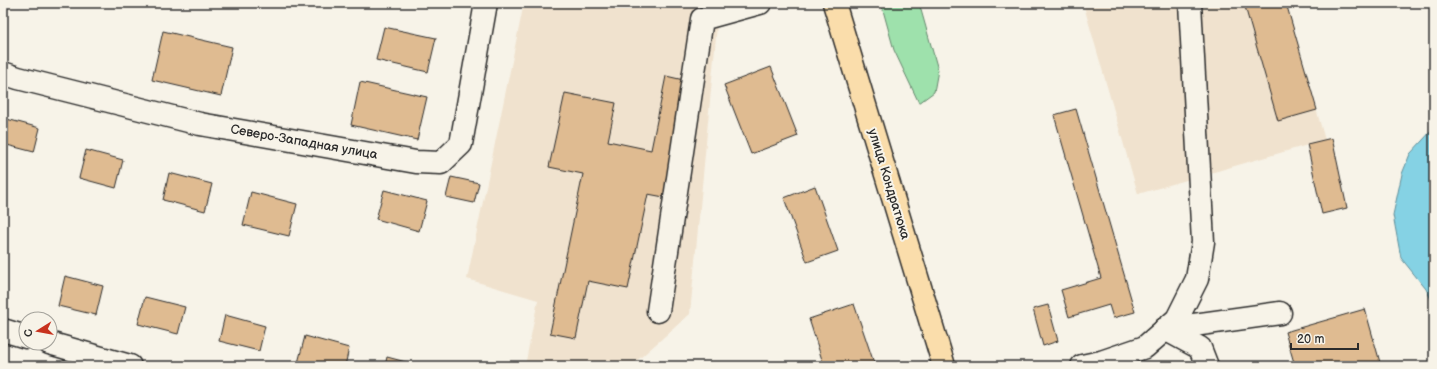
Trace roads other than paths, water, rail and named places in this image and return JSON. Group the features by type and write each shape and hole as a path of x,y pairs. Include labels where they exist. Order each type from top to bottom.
{"main road":[{"name":"улица Кондратюка","path":"834,3 944,366"}],"street":[{"name":"Северо-Западная улица","path":"3,73 200,124 416,162 441,163 461,144 486,3"},
{"path":"658,311 702,19 760,3"},
{"path":"1082,366 1101,362 1145,347 1177,319 1197,279 1203,242 1190,3"},
{"path":"1165,329 1280,313"},
{"path":"1165,329 1200,348 1207,366"},
{"path":"3,330 18,335"},
{"path":"58,346 130,366"}],"water":[{"path":"1434,128 1434,305 1426,289 1401,258 1393,215 1402,174 1410,154"}]}
